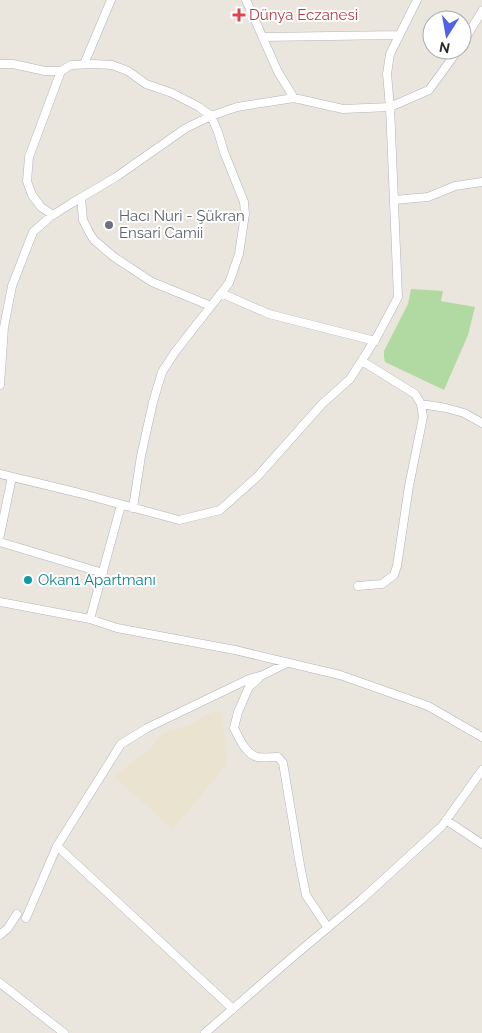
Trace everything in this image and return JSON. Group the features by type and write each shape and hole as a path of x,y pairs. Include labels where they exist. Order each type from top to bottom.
{"street":[{"path":"84,64 111,0"},
{"path":"246,0 278,72 294,98"},
{"path":"0,474 180,520 220,510 257,477 322,404 350,379 375,341 398,297 387,74 390,54 417,0"},
{"path":"472,27 482,10"},
{"path":"263,37 399,35"},
{"path":"0,385 2,327 12,286 33,232 53,215 116,177 186,128 211,116 237,107 294,98 343,109 390,107 429,90 451,60"},
{"path":"0,64 13,64 45,71 61,71 71,65 112,65 128,71 146,84 172,93 199,107 211,116 244,202 245,214 239,254 228,283 162,372 141,456 133,508"},
{"path":"53,215 41,207 32,195 27,181 30,157 61,71"},
{"path":"394,200 428,197 454,186 482,182"},
{"path":"81,198 83,220 89,232 94,240 114,257 152,282 212,306"},
{"path":"221,293 269,314 375,341"},
{"path":"358,586 382,584 394,575 423,416 421,404 415,394 362,361"},
{"path":"421,404 464,413 482,423"},
{"path":"0,535 12,477"},
{"path":"90,619 121,505"},
{"path":"0,542 102,573"},
{"path":"0,602 90,619 118,628 235,650 340,675 428,706 482,737"},
{"path":"26,918 57,846 122,744 147,728 287,663"},
{"path":"262,674 249,687 238,712 234,728 248,752 257,757 278,757 283,763 306,895 328,928"},
{"path":"205,1033 361,900 442,826 482,770"},
{"path":"446,820 482,844"},
{"path":"57,846 233,1009"},
{"path":"0,935 8,928 17,914"},
{"path":"0,984 64,1033"}],"shaded area":[{"path":"216,710 221,714 227,764 173,829 114,777 150,749 162,734 188,726"}],"green space":[{"path":"411,289 443,291 441,301 475,307 468,335 444,390 385,362 384,351 408,304"}],"place":[{"name":"Dünya Eczanesi","path":"239,15"},
{"name":"Hacı Nuri - Şükran Ensari Camii","path":"109,225"},
{"name":"Okan1 Apartmanı","path":"28,580"}]}
